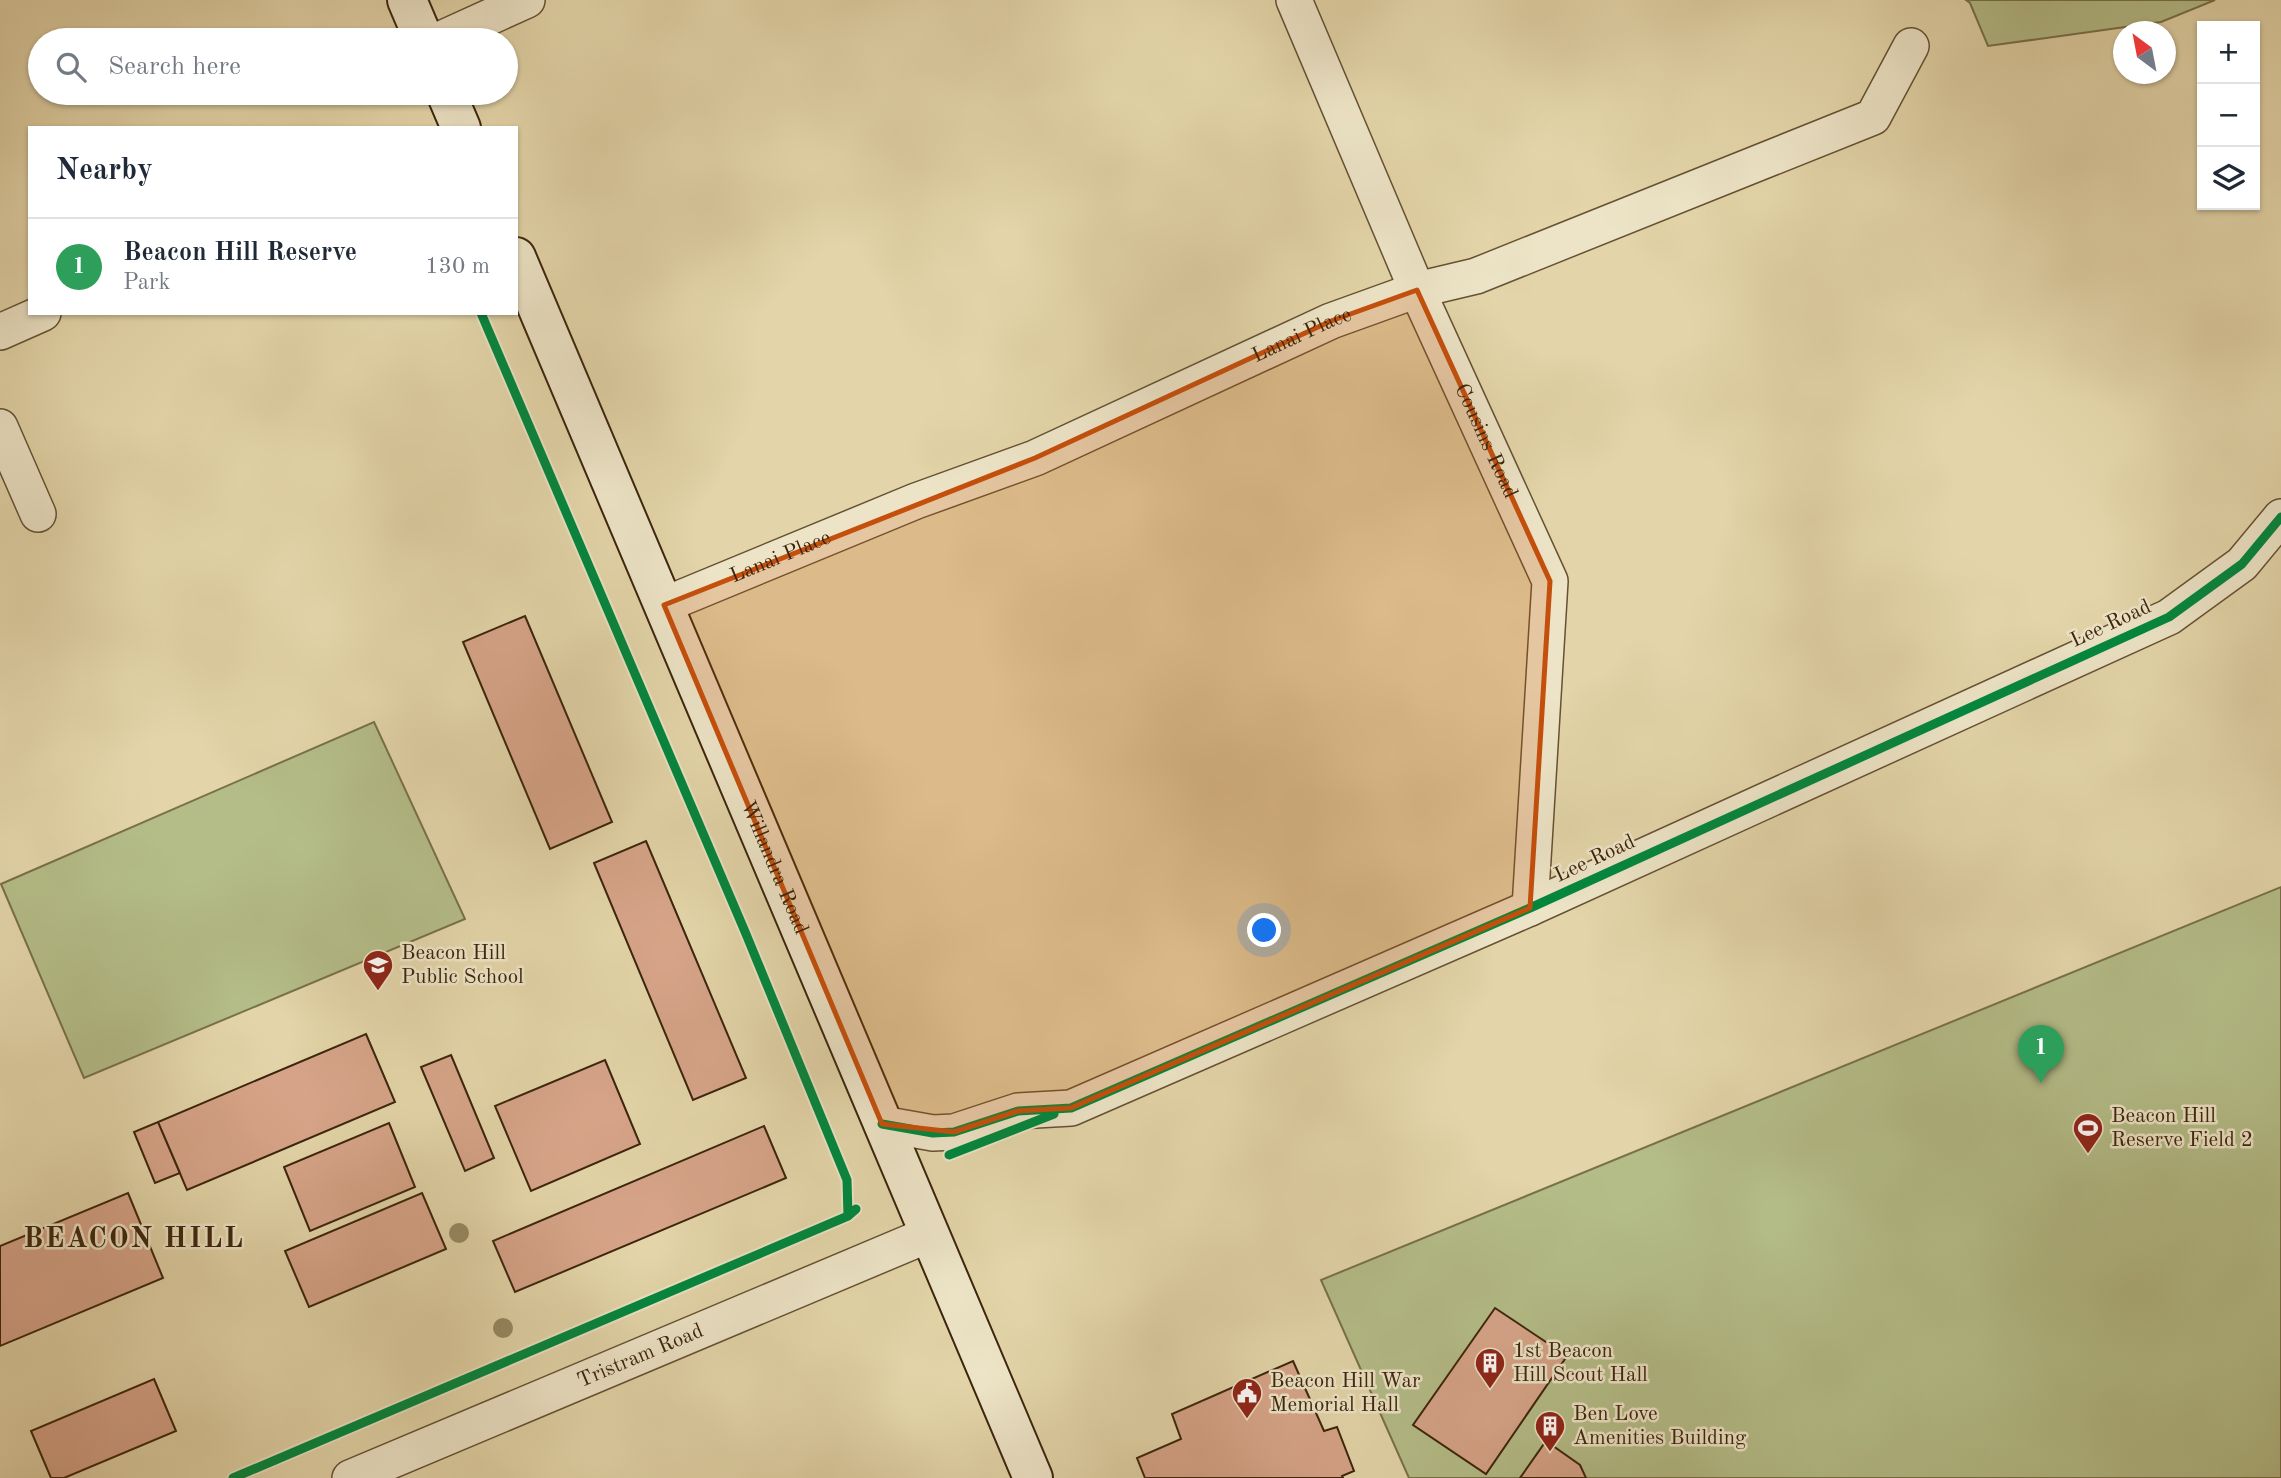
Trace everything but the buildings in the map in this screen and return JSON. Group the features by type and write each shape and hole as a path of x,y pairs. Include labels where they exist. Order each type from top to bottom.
{"main road":[{"path":"407,0 419,28"},
{"path":"451,105 460,126"},
{"name":"Willandra Road","path":"518,262 1033,1478"}],"street":[{"path":"465,28 527,0"},
{"name":"Cousins Road","path":"1294,0 1418,290 1550,581 1530,908"},
{"name":"Lanai Place","path":"664,605 916,501 1035,457 1331,321 1418,290 1476,276 1873,117 1911,46"},
{"path":"0,332 38,315"},
{"path":"0,427 38,514"},
{"name":"Lee Road","path":"882,1124 933,1133 954,1132 1018,1111 1071,1108 1530,908 2169,617 2242,564 2281,517"},
{"name":"Tristram Road","path":"349,1478 930,1234"}],"highlighted area":[{"path":"1417,290 1550,581 1530,908 1071,1108 1018,1111 954,1132 882,1124 664,605 1035,458 1331,321"}],"green space":[{"path":"1966,0 2215,0 2163,21 2113,21 2113,29 1988,46 1970,3"},
{"path":"374,722 465,919 84,1078 1,884"},
{"path":"2281,887 2281,1478 1409,1478 1321,1280"}],"cycle path":[{"path":"482,315 746,934 847,1180 848,1216"},
{"path":"882,1124 933,1133 954,1132 1018,1111 1071,1108 1530,908 2169,617 2242,564 2281,517"},
{"path":"949,1155 1054,1114"},
{"path":"233,1478 848,1216 856,1209"}],"place":[{"name":"Beacon Hill Public School","path":"378,992"},
{"name":"Beacon Hill Reserve","path":"2041,1083"},
{"name":"Beacon Hill Reserve Field 2","path":"2088,1155"},
{"name":"1st Beacon Hill Scout Hall","path":"1490,1390"},
{"name":"Beacon Hill War Memorial Hall","path":"1247,1420"},
{"name":"Ben Love Amenities Building","path":"1550,1453"}],"district":[{"name":"BEACON HILL","path":"134,1240"}]}
